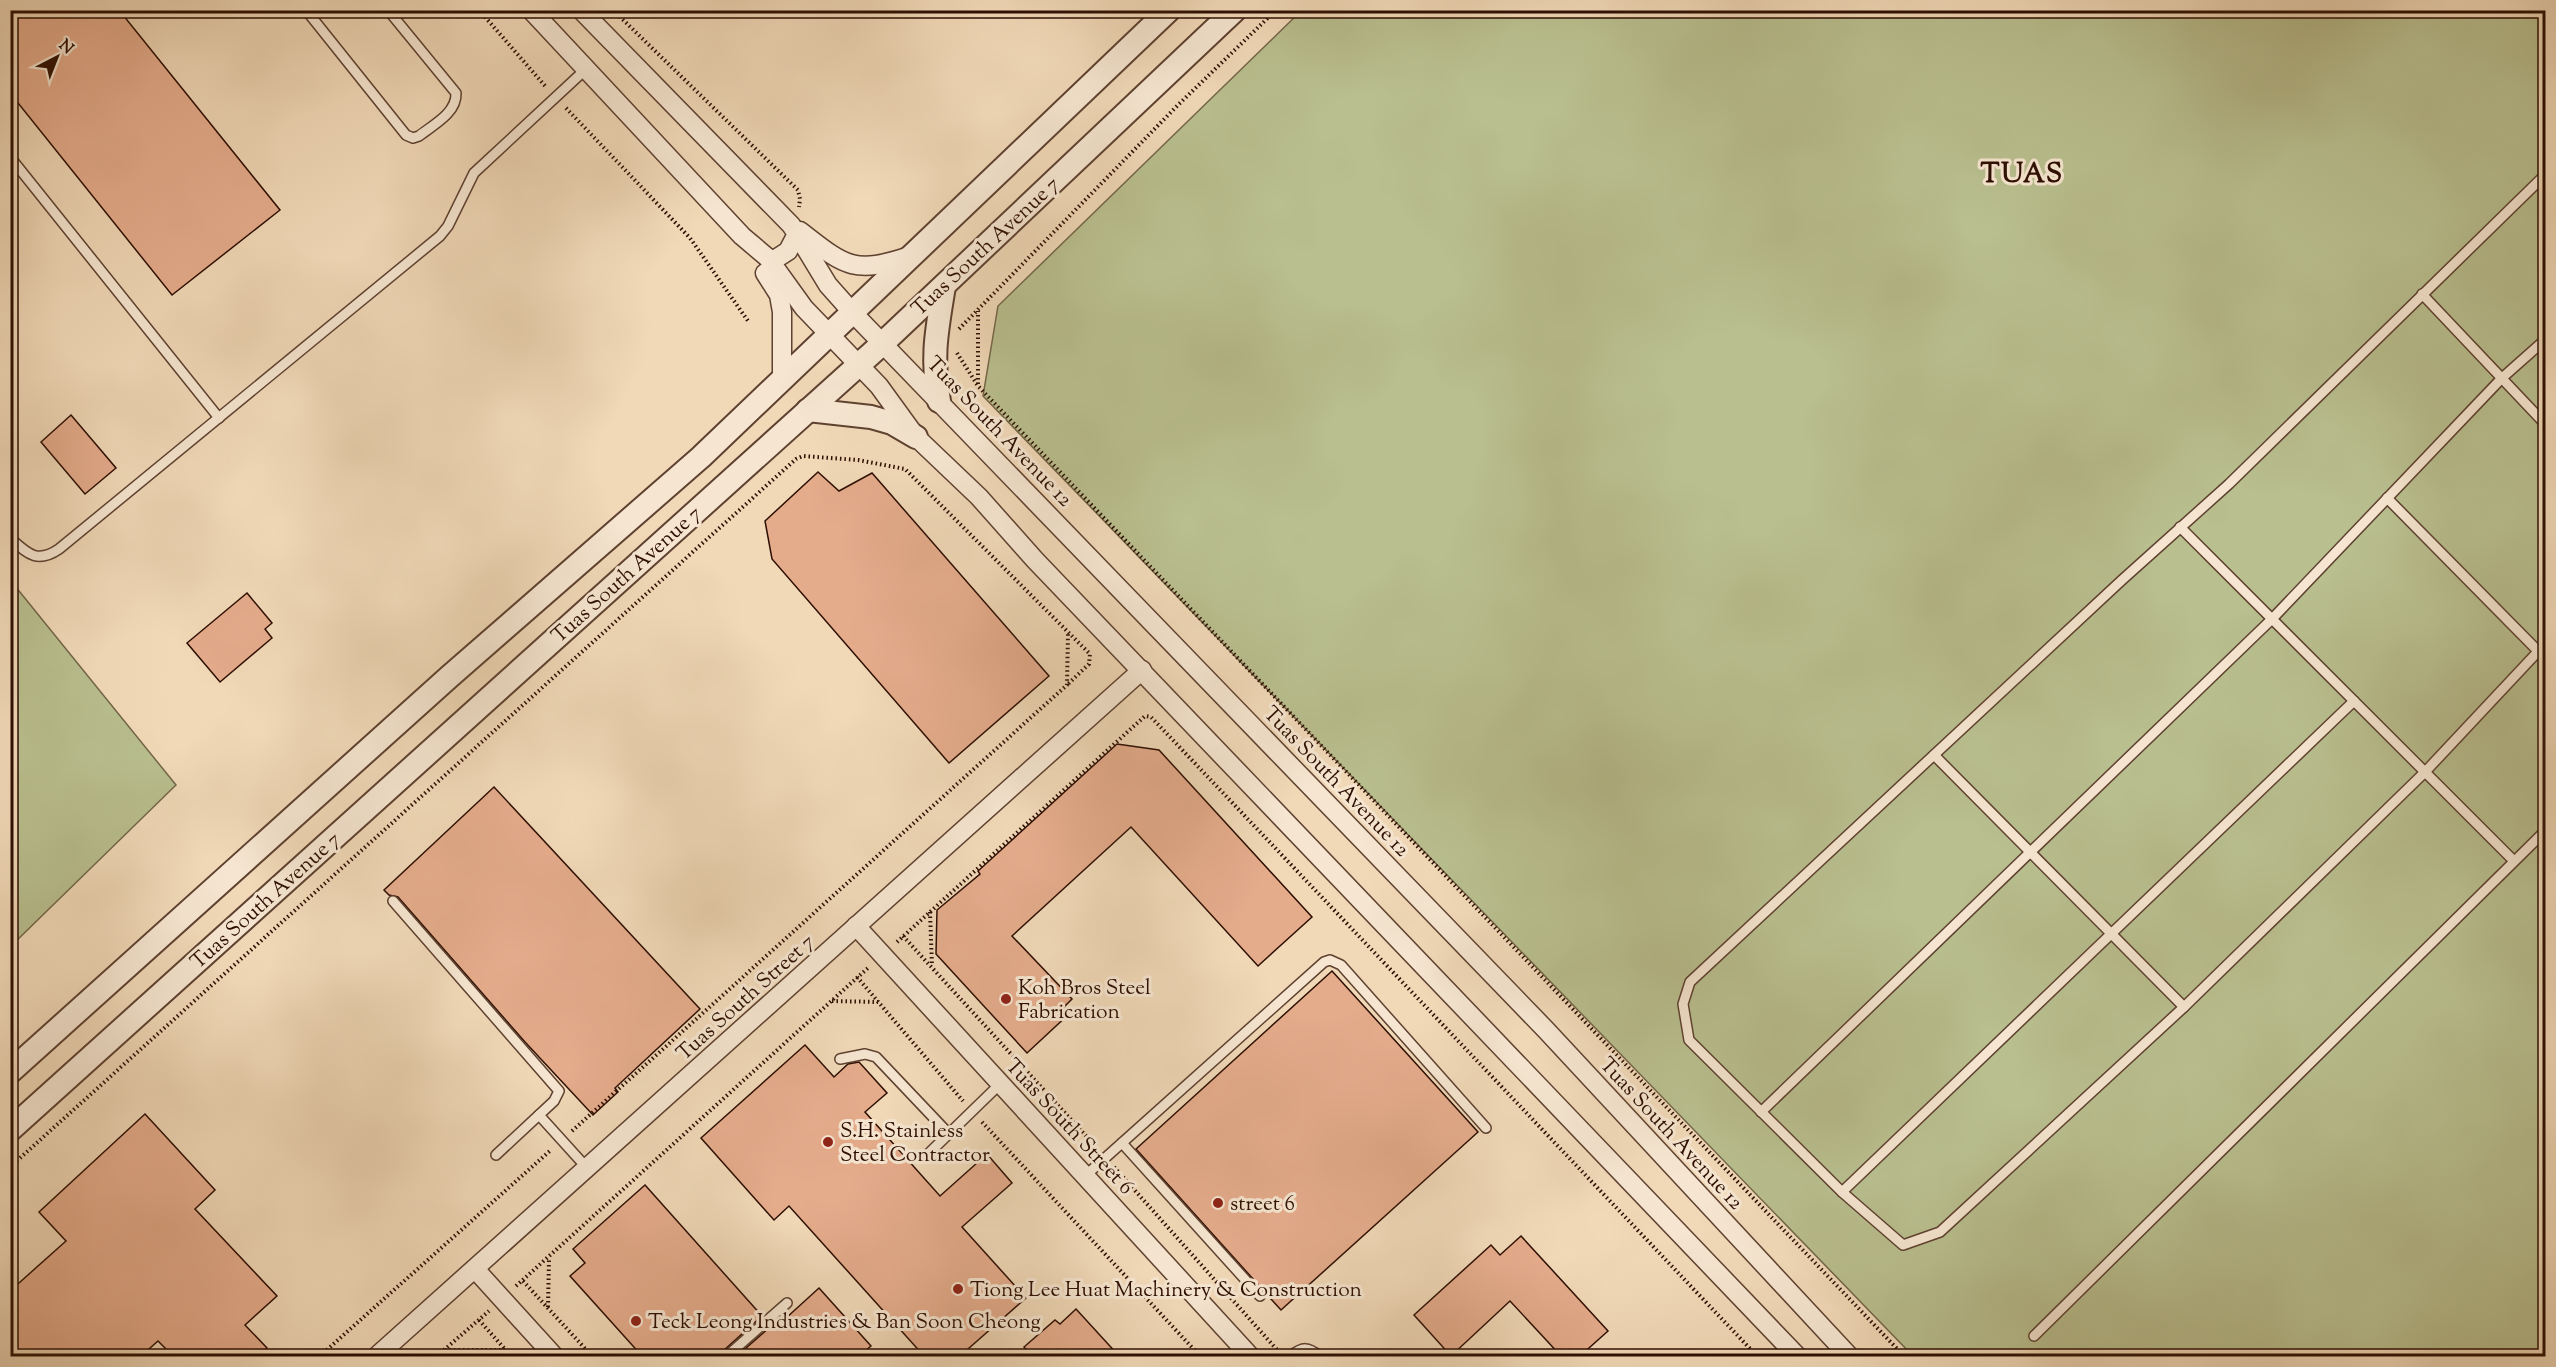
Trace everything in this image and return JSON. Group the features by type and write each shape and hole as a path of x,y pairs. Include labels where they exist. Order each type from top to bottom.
{"street":[{"path":"531,10 742,236 768,258 804,308 879,386 916,437 979,497 1035,560 1142,669 1797,1356"},
{"name":"Tuas South Avenue 12","path":"581,10 796,223 828,285 852,312 1546,1030 1849,1356"},
{"name":"Tuas South Avenue 7","path":"10,1072 449,677 701,457 1169,10"},
{"name":"Tuas South Avenue 7","path":"10,1130 883,343 1235,10"},
{"path":"768,258 774,260 788,251 796,223 831,256 856,267 881,266 911,256"},
{"path":"742,236 779,295 782,325 782,379"},
{"path":"939,401 934,373 934,350 944,286"},
{"path":"808,410 871,417 892,423 916,437"},
{"name":"Tuas South Street 7","path":"377,1356 1142,669"},
{"name":"Tuas South Street 6","path":"856,926 1250,1356"},
{"path":"476,1269 554,1356"}],"lane":[{"path":"306,10 406,135 413,138 419,136 452,110 456,102 456,93 388,10"},
{"path":"10,538 28,555 40,557 51,554 219,418 440,236 448,226 474,173 554,96 586,69"},
{"path":"10,157 219,418"},
{"path":"2546,174 2229,484 1690,982 1683,1004 1689,1040 1842,1192 1904,1245 1940,1232 2184,1007 2425,772 2546,643"},
{"path":"2422,294 2546,425"},
{"path":"1761,1112 2272,619 2502,378 2546,339"},
{"path":"2387,498 2538,651"},
{"path":"2180,527 2514,861"},
{"path":"1842,1192 2354,701"},
{"path":"1934,755 2184,1007"},
{"path":"2034,1336 2546,830"},
{"path":"393,901 558,1091 558,1097 496,1155"},
{"path":"1085,1176 1324,962 1330,960 1341,965 1486,1128"},
{"path":"840,1059 865,1054 876,1057 949,1134"},
{"path":"925,1157 1000,1084"},
{"path":"539,1115 587,1168"},
{"path":"1122,1143 1260,1296"},
{"path":"727,1356 787,1304"},
{"path":"1291,1356 1303,1348 1309,1348 1320,1356"}],"path":[{"path":"479,10 554,96 690,238 748,321"},
{"path":"613,10 798,190 800,199 796,223"},
{"path":"957,332 1178,105 1276,10"},
{"path":"978,310 978,386"},
{"path":"957,342 956,351 978,386 1904,1356"},
{"path":"10,1167 796,459 803,456 858,460 905,468 1090,654 1089,664 320,1356"},
{"path":"1067,685 1068,632"},
{"path":"437,1356 523,1281 1145,716 1151,717 1757,1356"},
{"path":"930,912 932,967"},
{"path":"857,977 973,1111 1200,1356"},
{"path":"831,1001 878,1002"},
{"path":"548,1307 549,1257"},
{"path":"523,1281 592,1356"},
{"path":"479,1320 511,1356"},
{"path":"445,1350 505,1350"}],"green space":[{"path":"1301,11 2545,11 2545,1356 1913,1356 983,396 998,306"},
{"path":"11,581 176,785 10,946"}],"building":[{"path":"10,10 119,10 280,210 172,295 10,93"},
{"path":"71,415 116,468 85,494 41,442"},
{"path":"818,472 839,491 872,473 1049,676 949,763 772,559 765,521"},
{"path":"247,593 272,623 265,629 272,638 220,682 187,643"},
{"path":"1117,744 1159,750 1312,917 1258,966 1131,827 1012,936 1072,999 1064,1007 1070,1013 1027,1053 936,954 937,910 980,874 978,871"},
{"path":"494,787 700,1009 615,1088 618,1092 593,1115 525,1042 398,897 389,895 384,890"},
{"path":"1332,971 1478,1132 1281,1310 1136,1149"},
{"path":"805,1045 834,1077 848,1064 859,1062 887,1093 865,1112 940,1196 987,1154 1012,1183 962,1227 1026,1298 960,1356 924,1356 789,1206 774,1220 701,1138"},
{"path":"145,1114 215,1190 195,1209 277,1296 245,1325 267,1348 258,1356 173,1356 158,1341 141,1356 10,1356 10,1291 66,1241 39,1212"},
{"path":"645,1185 762,1316 720,1356 642,1356 570,1276 585,1263 573,1249"},
{"path":"1521,1236 1608,1331 1580,1356 1561,1356 1510,1301 1451,1356 1414,1315 1491,1245 1500,1255"},
{"path":"819,1288 871,1346 859,1356 737,1356 771,1326 774,1329"},
{"path":"1076,1309 1119,1356 1032,1356 1024,1347 1055,1320 1060,1324"}],"place":[{"name":"Koh Bros Steel Fabrication","path":"1006,999"},
{"name":"S.H. Stainless Steel Contractor","path":"828,1142"},
{"name":"street 6","path":"1218,1203"},
{"name":"Tiong Lee Huat Machinery & Construction","path":"958,1289"},
{"name":"Teck Leong Industries & Ban Soon Cheong","path":"636,1321"}],"district":[{"name":"TUAS","path":"2022,173"}]}
